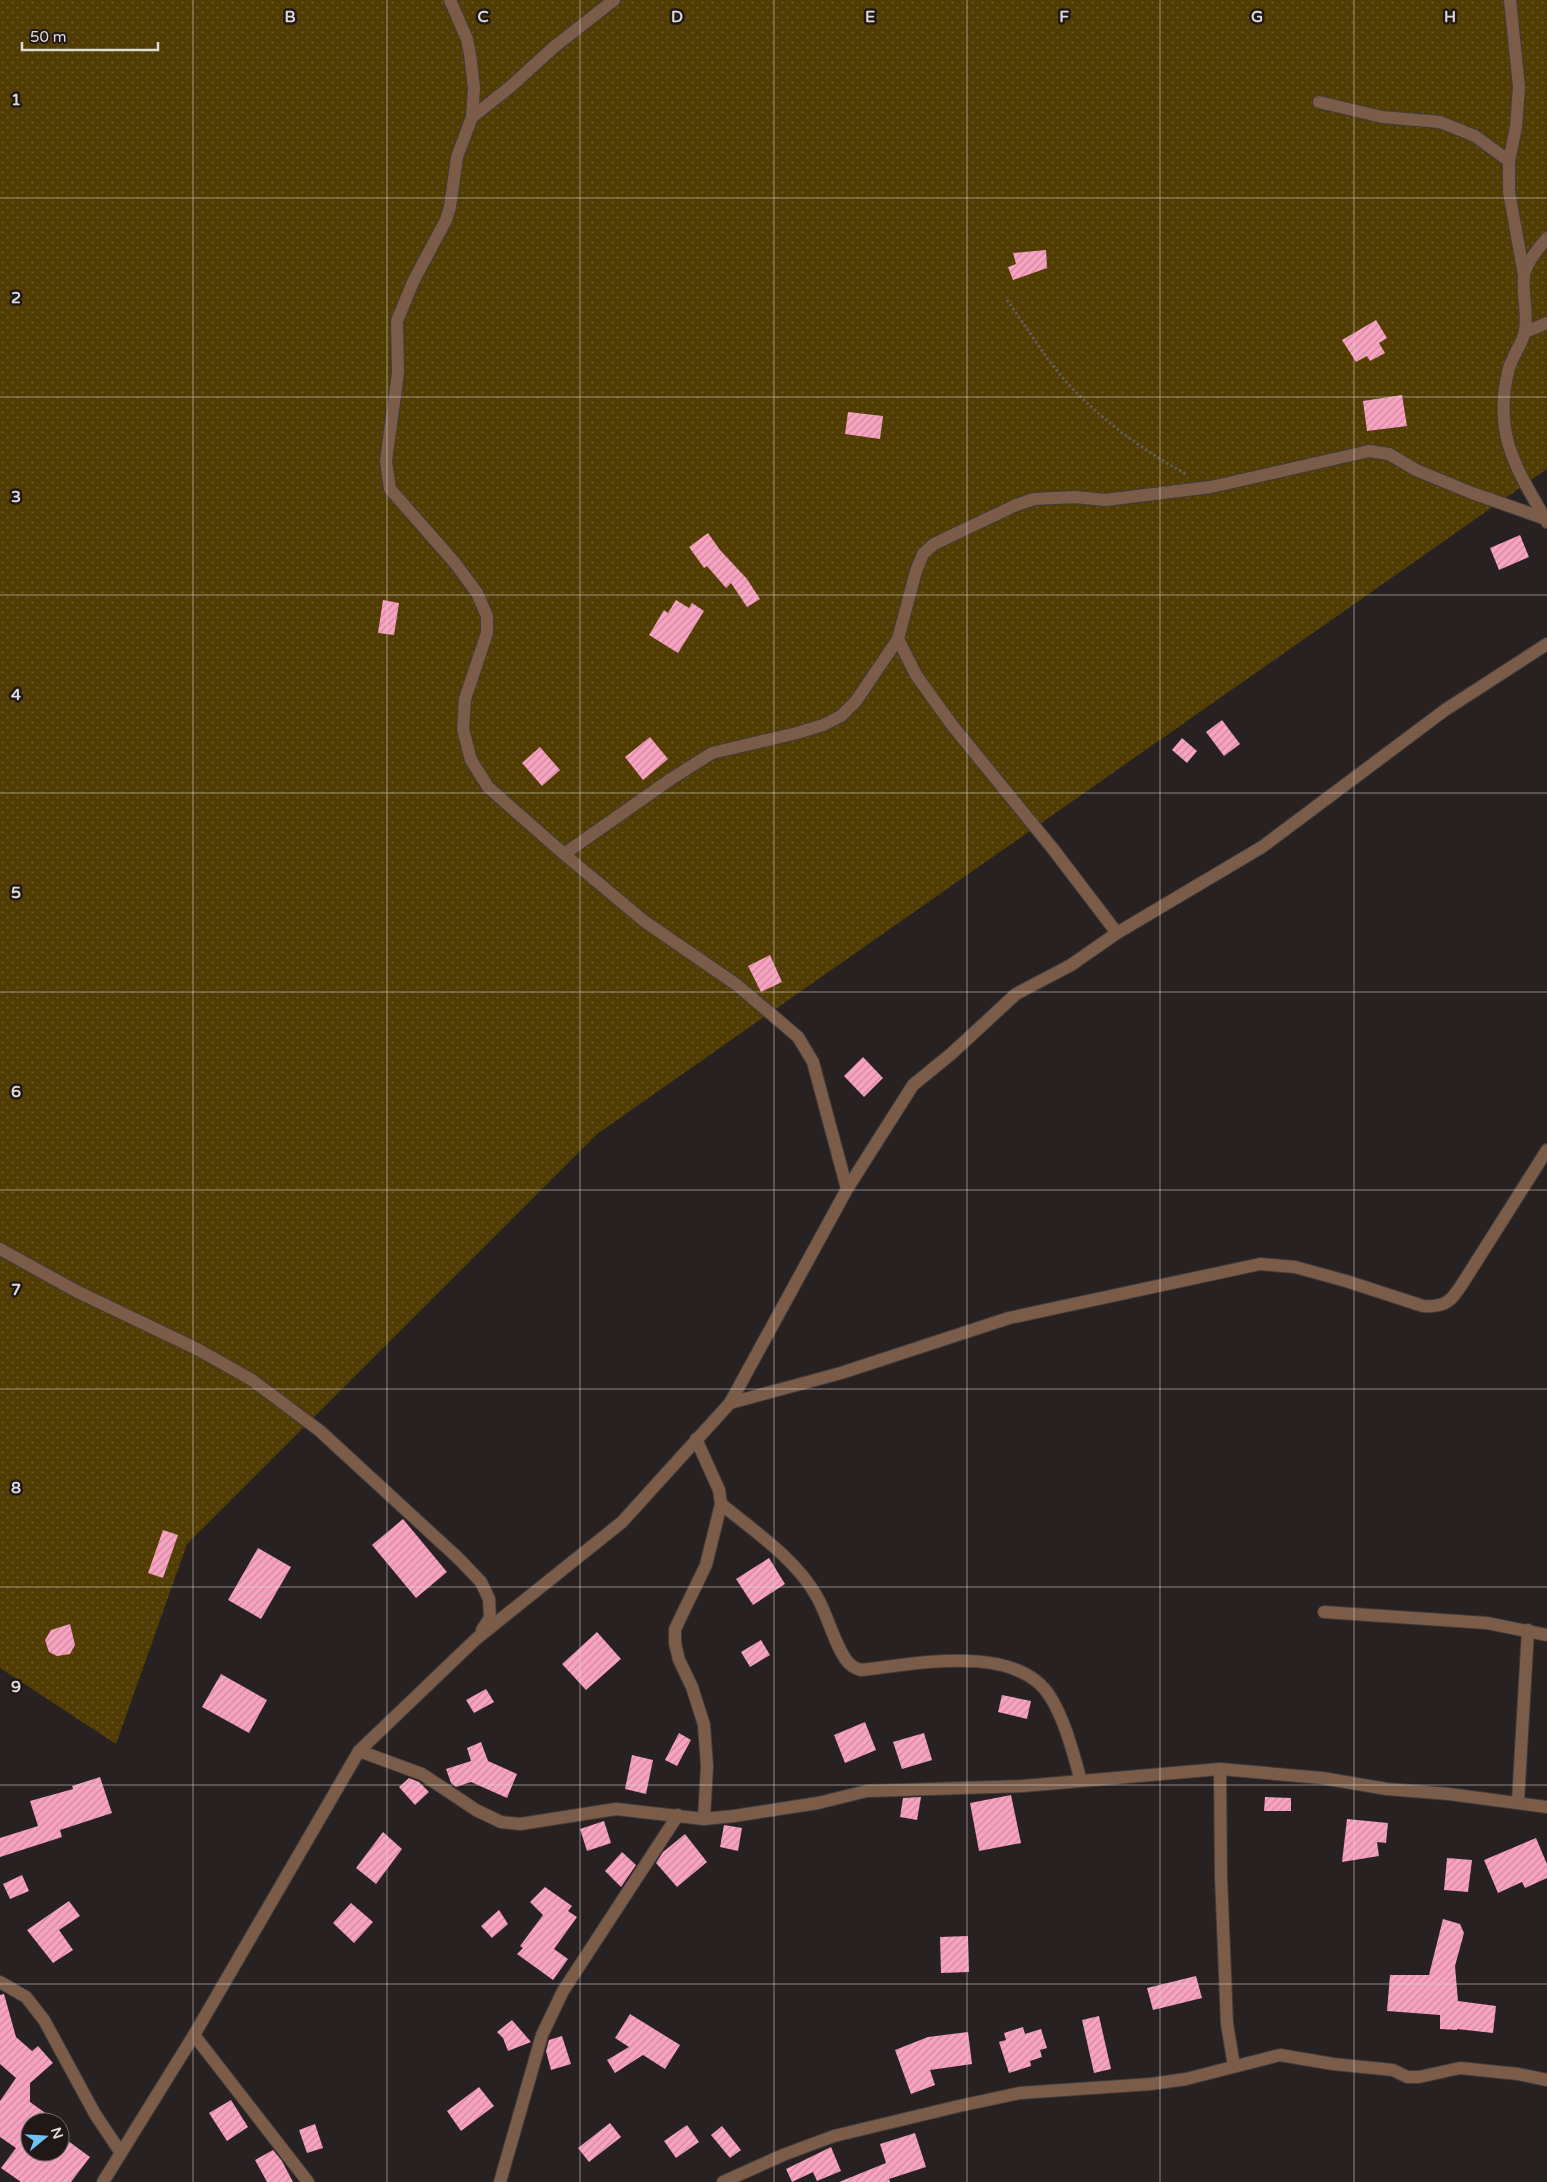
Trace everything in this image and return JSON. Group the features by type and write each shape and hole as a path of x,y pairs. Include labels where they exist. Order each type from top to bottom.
{"street":[{"path":"450,0 467,39 470,54 474,88 472,117 457,157 450,207 446,220 413,282 397,321 398,373 386,461 390,489 455,563 477,593 487,616 487,633 465,700 463,729 471,760 488,787 564,854 644,921 737,985 798,1036 813,1062 847,1189"},
{"path":"472,117 510,88 554,47 614,0"},
{"path":"1510,0 1519,87 1516,127 1509,161 1509,192 1524,275 1526,308 1525,332 1510,366 1503,396 1508,448 1521,477 1546,520"},
{"path":"1319,102 1382,117 1440,122 1475,136 1509,161"},
{"path":"1524,275 1533,256 1547,238"},
{"path":"1525,332 1547,323"},
{"path":"564,854 640,800 712,753 797,733 823,725 841,716 856,701 898,639 916,571 923,554 934,544 1016,505 1034,499 1059,497 1105,500 1211,488 1369,451 1389,454 1416,470 1546,520"},
{"path":"898,639 916,674 952,726 1053,849 1117,933"},
{"path":"103,2182 194,2035 359,1751 476,1638 622,1522 730,1403 847,1189 913,1084 951,1054 1016,994 1072,965 1117,933 1262,847 1445,710 1547,644"},
{"path":"730,1403 841,1373 1009,1318 1260,1264 1295,1267 1423,1306 1435,1307 1446,1303 1454,1297 1547,1150"},
{"path":"0,1249 76,1292 197,1349 252,1380 320,1431 451,1551 481,1582 489,1599 490,1618 476,1638"},
{"path":"696,1439 719,1490 721,1504 706,1565 675,1629 675,1643 679,1660 692,1687 704,1725 707,1766 704,1819"},
{"path":"721,1504 802,1574 817,1596 831,1625 842,1655 850,1665 861,1670 954,1662 992,1662 1018,1670 1036,1681 1050,1697 1065,1727 1081,1780"},
{"path":"1324,1612 1487,1623 1547,1635"},
{"path":"1518,1802 1528,1630"},
{"path":"359,1751 422,1774 476,1810 500,1822 520,1824 616,1809 704,1819 778,1810 868,1791 1023,1786 1220,1768 1322,1778 1387,1789 1547,1806"},
{"path":"1220,1768 1221,1877 1227,2024 1234,2066"},
{"path":"500,2182 542,2035 563,1991 678,1815"},
{"path":"0,1982 26,1997 44,2020 95,2114 121,2152"},
{"path":"194,2035 308,2182"},
{"path":"722,2182 775,2158 834,2136 959,2106 1020,2093 1151,2084 1186,2079 1280,2055 1333,2064 1393,2070 1407,2077 1419,2077 1460,2068 1518,2074 1547,2080"}],"path":[{"path":"1008,300 1067,382 1106,422 1153,456 1211,488"}],"shaded area":[{"path":"0,0 1547,0 1547,469 597,1134 187,1544 116,1744 0,1668"}],"building":[{"path":"1046,250 1047,268 1013,280 1008,267 1016,264 1013,253"},
{"path":"1376,320 1387,338 1379,343 1385,353 1370,361 1367,356 1356,362 1342,340"},
{"path":"1402,395 1407,426 1367,431 1363,401"},
{"path":"848,412 883,416 880,439 845,434"},
{"path":"708,533 720,550 747,579 760,599 747,607 731,583 726,588 707,566 704,568 689,547"},
{"path":"1520,535 1529,557 1499,570 1490,548"},
{"path":"383,600 399,603 394,635 378,633"},
{"path":"676,600 689,608 692,603 704,611 678,653 649,635 664,610 668,613"},
{"path":"1222,720 1240,744 1224,756 1206,732"},
{"path":"650,737 668,759 643,780 625,757"},
{"path":"1182,738 1197,751 1187,763 1172,750"},
{"path":"540,747 560,770 542,786 522,763"},
{"path":"770,955 782,982 761,992 748,966"},
{"path":"863,1057 883,1078 864,1097 844,1076"},
{"path":"403,1519 447,1572 416,1598 372,1545"},
{"path":"163,1530 178,1535 163,1578 148,1573"},
{"path":"258,1548 291,1567 261,1619 228,1600"},
{"path":"769,1558 785,1584 753,1605 736,1579"},
{"path":"70,1624 75,1645 70,1654 57,1656 49,1652 45,1640 51,1630"},
{"path":"597,1632 621,1659 586,1690 562,1664"},
{"path":"761,1640 770,1655 750,1667 741,1652"},
{"path":"221,1674 267,1700 249,1733 202,1707"},
{"path":"486,1689 494,1702 474,1713 466,1700"},
{"path":"1002,1695 1031,1701 1027,1719 998,1712"},
{"path":"865,1722 876,1750 845,1763 834,1735"},
{"path":"679,1733 691,1740 677,1766 665,1760"},
{"path":"924,1733 932,1760 902,1769 893,1742"},
{"path":"481,1742 488,1761 517,1774 507,1798 471,1782 456,1787 451,1783 446,1769 471,1761 467,1748"},
{"path":"632,1755 653,1760 646,1794 625,1789"},
{"path":"100,1777 112,1813 60,1830 62,1837 0,1857 0,1838 38,1826 30,1801 73,1789 72,1786"},
{"path":"409,1778 419,1782 429,1792 415,1805 399,1787"},
{"path":"1011,1795 1021,1843 979,1851 970,1803"},
{"path":"921,1797 917,1820 900,1817 903,1798"},
{"path":"1265,1797 1291,1798 1291,1811 1264,1811"},
{"path":"1347,1819 1388,1823 1386,1843 1377,1842 1379,1856 1342,1862"},
{"path":"604,1821 611,1843 587,1851 580,1829"},
{"path":"724,1825 742,1828 738,1851 720,1847"},
{"path":"383,1832 402,1849 376,1884 356,1868"},
{"path":"685,1834 707,1862 677,1887 656,1863 663,1852"},
{"path":"1536,1838 1547,1864 1547,1878 1525,1888 1522,1882 1498,1893 1484,1860"},
{"path":"622,1852 636,1865 621,1887 605,1871"},
{"path":"1447,1858 1472,1860 1468,1892 1444,1890"},
{"path":"22,1875 29,1891 10,1899 3,1884"},
{"path":"545,1887 572,1906 568,1911 577,1917 554,1949 568,1959 553,1980 517,1954 523,1948 520,1946 543,1915 530,1902"},
{"path":"69,1901 80,1916 59,1930 73,1950 53,1963 27,1930"},
{"path":"351,1903 373,1922 354,1943 333,1923"},
{"path":"499,1910 508,1924 492,1938 481,1926"},
{"path":"1443,1919 1460,1924 1464,1933 1455,1966 1458,2001 1496,2006 1493,2033 1440,2029 1440,2015 1387,2011 1390,1975 1429,1975"},
{"path":"968,1936 969,1972 941,1973 940,1937"},
{"path":"1196,1976 1202,1998 1153,2010 1147,1988"},
{"path":"4,1994 16,2037 32,2051 38,2046 53,2063 30,2083 30,2102 44,2112 20,2112 20,2162 70,2162 70,2142 90,2157 71,2182 21,2182 1,2168 16,2148 0,2137 0,2101 16,2078 0,2064 0,1995"},
{"path":"630,2014 680,2045 665,2069 643,2055 615,2073 607,2060 629,2047 615,2038"},
{"path":"1099,2016 1111,2069 1094,2073 1082,2020"},
{"path":"512,2020 531,2042 508,2051 503,2038 497,2032"},
{"path":"1023,2027 1025,2034 1041,2029 1047,2048 1040,2050 1042,2057 1030,2061 1031,2066 1009,2073 999,2042 1006,2040 1004,2033"},
{"path":"968,2032 972,2064 930,2070 935,2085 911,2094 895,2050 928,2037"},
{"path":"562,2036 571,2064 551,2070 546,2051 549,2040"},
{"path":"479,2087 494,2106 461,2131 447,2111"},
{"path":"231,2100 248,2127 227,2141 209,2113"},
{"path":"610,2123 621,2137 589,2162 578,2148"},
{"path":"315,2124 323,2148 307,2153 299,2130"},
{"path":"687,2125 699,2142 676,2158 664,2141"},
{"path":"722,2126 741,2150 730,2158 711,2135"},
{"path":"915,2133 926,2167 889,2179 890,2182 839,2182 886,2163 880,2144"},
{"path":"831,2147 841,2171 817,2181 813,2172 792,2182 786,2169"},
{"path":"273,2150 282,2161 293,2182 267,2182 255,2160"}]}
